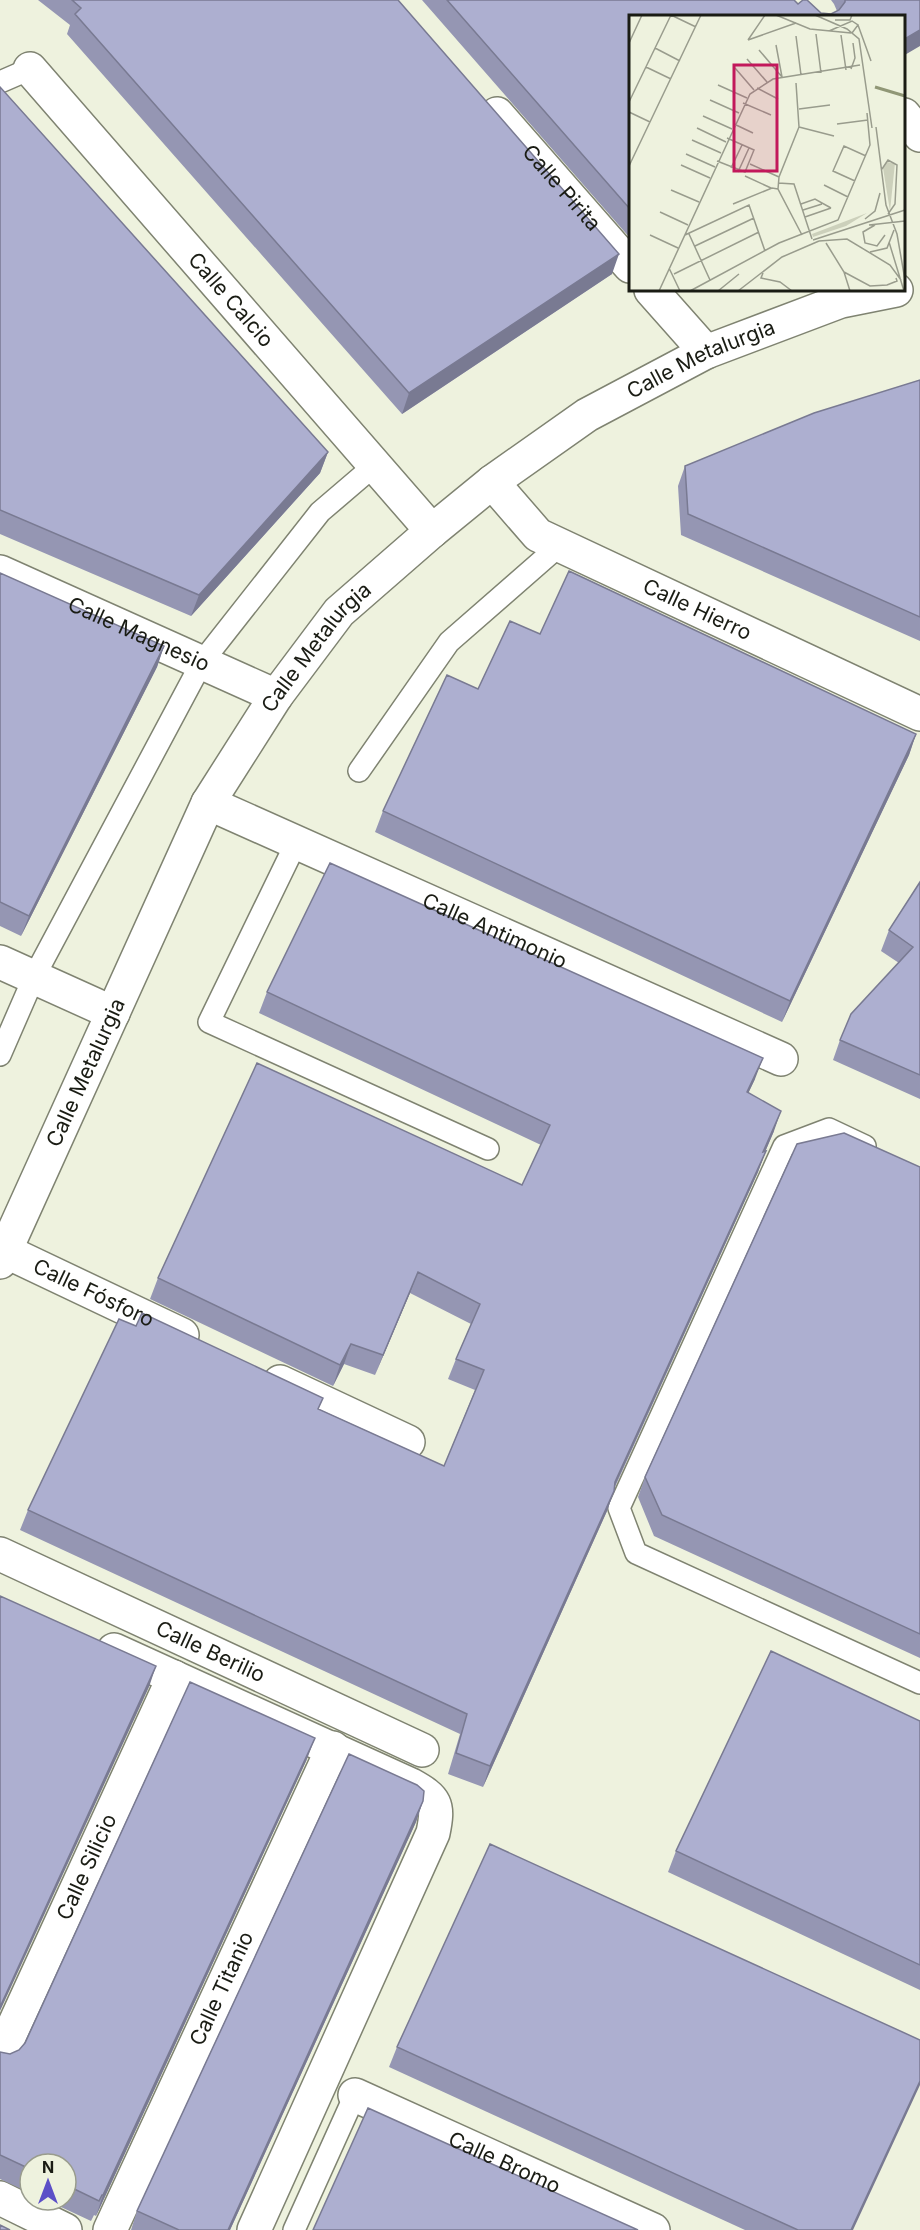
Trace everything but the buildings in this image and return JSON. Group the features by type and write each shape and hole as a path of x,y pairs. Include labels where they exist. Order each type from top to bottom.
{"street":[{"name":"Calle Calcio","path":"30,69 432,531"},
{"name":"Calle Pirita","path":"475,89 629,265"},
{"path":"905,117 920,135"},
{"path":"905,288 920,285"},
{"path":"652,291 706,352"},
{"name":"Calle Metalurgia","path":"2,1257 208,803 276,696 339,612 492,482 587,415 706,352 841,301 891,291"},
{"name":"Calle Hierro","path":"492,482 538,534 560,546 920,714"},
{"name":"Calle Magnesio","path":"0,572 276,696"},
{"name":"Calle Antimonio","path":"208,803 781,1059"},
{"path":"0,962 113,1013"},
{"name":"Calle Fósforo","path":"2,1257 207,1347"},
{"path":"249,1367 408,1442"},
{"name":"Calle Berilio","path":"0,1554 422,1750"},
{"path":"87,1638 333,1748 430,1796 438,1810 434,1833 254,2230"},
{"name":"Calle Silicio","path":"0,2056 174,1677"},
{"name":"Calle Titanio","path":"110,2230 333,1748"},
{"name":"Calle Bromo","path":"355,2094 653,2230"},
{"path":"0,2198 65,2230"}],"lane":[{"path":"0,82 30,69"},
{"path":"0,1055 34,977 202,662 320,512 375,465"},
{"path":"359,771 449,642 560,546"},
{"path":"296,843 209,1022 488,1149"},
{"path":"879,1152 828,1129 784,1146 619,1508 636,1553 920,1683"},
{"path":"294,2230 355,2094"}]}
